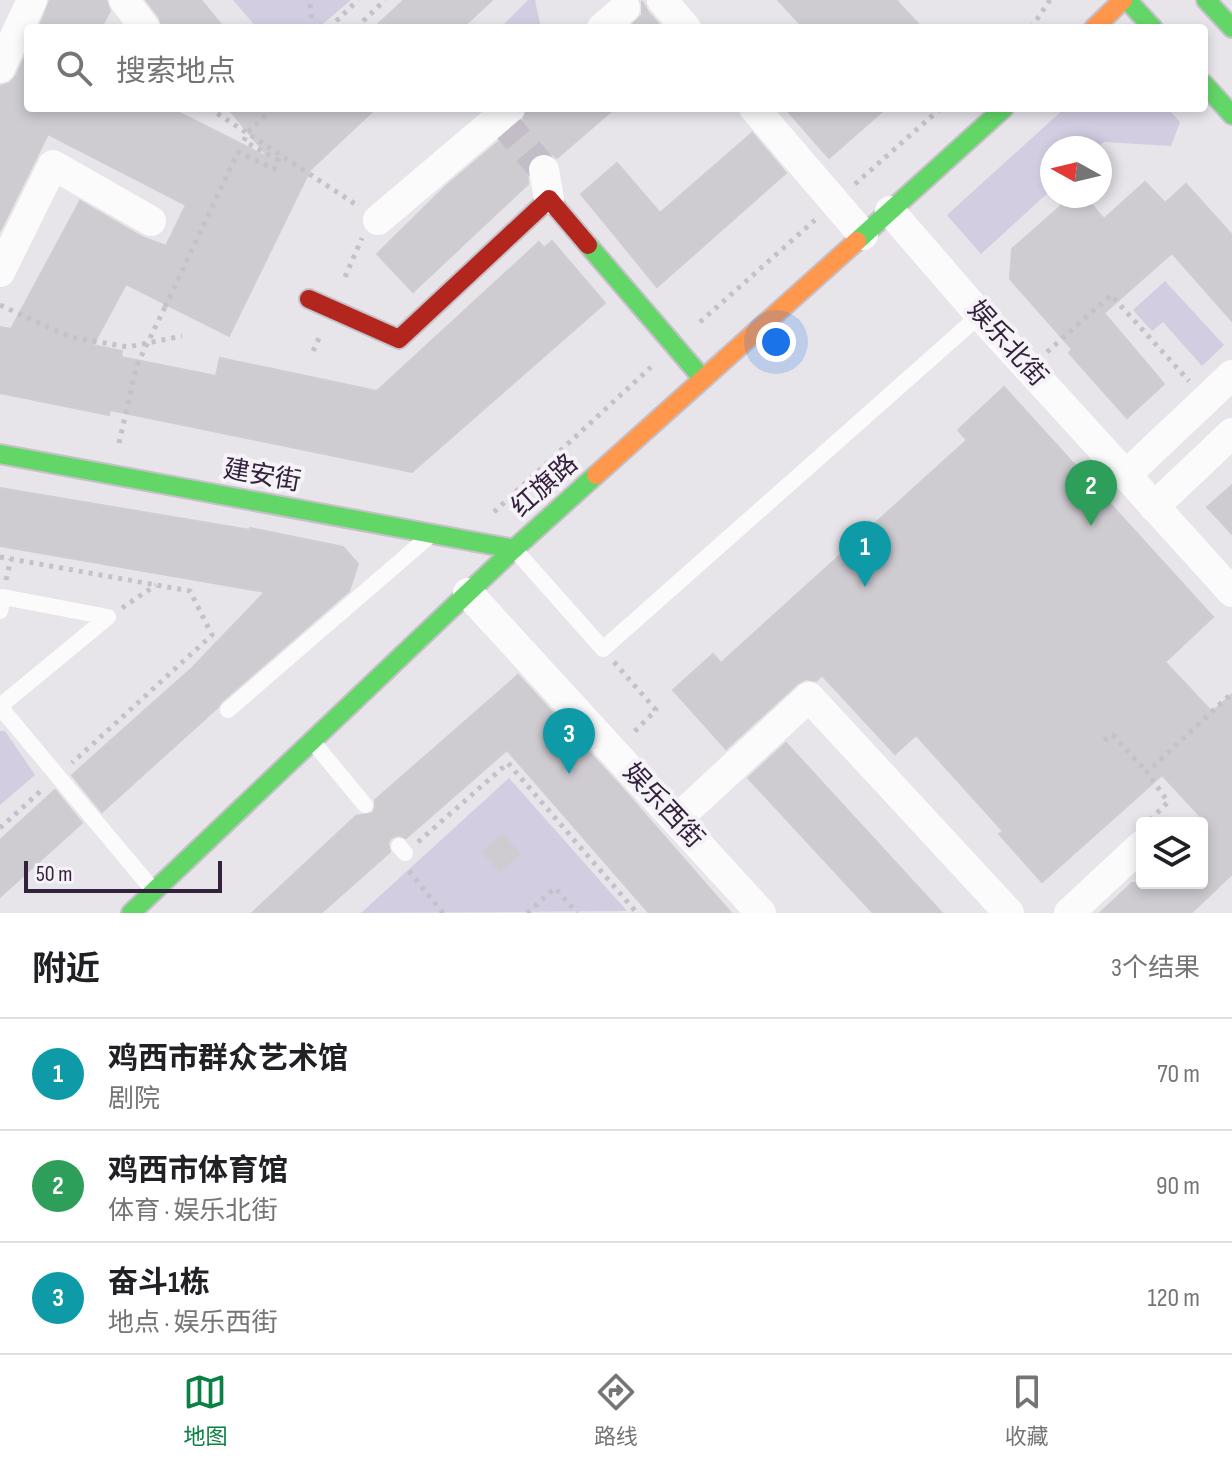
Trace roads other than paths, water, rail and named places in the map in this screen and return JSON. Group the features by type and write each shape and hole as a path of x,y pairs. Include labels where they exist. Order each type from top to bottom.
{"street":[{"path":"0,68 32,0"},
{"path":"124,0 142,24"},
{"path":"662,0 683,24"},
{"path":"1098,24 1125,0 1149,24"},
{"path":"1206,0 1232,28"},
{"path":"607,24 625,8"},
{"path":"1208,88 1232,115"},
{"path":"370,215 505,112"},
{"path":"757,112 863,235"},
{"name":"红旗路","path":"131,913 514,549 1000,112"},
{"path":"0,272 53,165 151,221"},
{"path":"544,170 549,199 703,379"},
{"path":"309,299 399,339 549,199"},
{"name":"娱乐北街","path":"890,211 980,315 1232,592"},
{"path":"1126,475 1232,375"},
{"path":"1154,507 1232,433"},
{"name":"建安街","path":"0,454 514,549"},
{"name":"娱乐西街","path":"468,593 761,913"},
{"path":"676,820 809,697 1009,913"},
{"path":"1069,913 1136,851"}],"lane":[{"path":"514,549 603,649 980,315"},
{"path":"228,710 432,534"},
{"path":"0,611 3,597 108,617 0,707 154,892"},
{"path":"312,741 365,805"}],"tunnel":[{"path":"499,117 544,170"}],"place":[{"name":"鸡西市体育馆","path":"1091,526"},
{"name":"鸡西市群众艺术馆","path":"865,587"},
{"name":"奋斗1栋","path":"569,774"}]}
